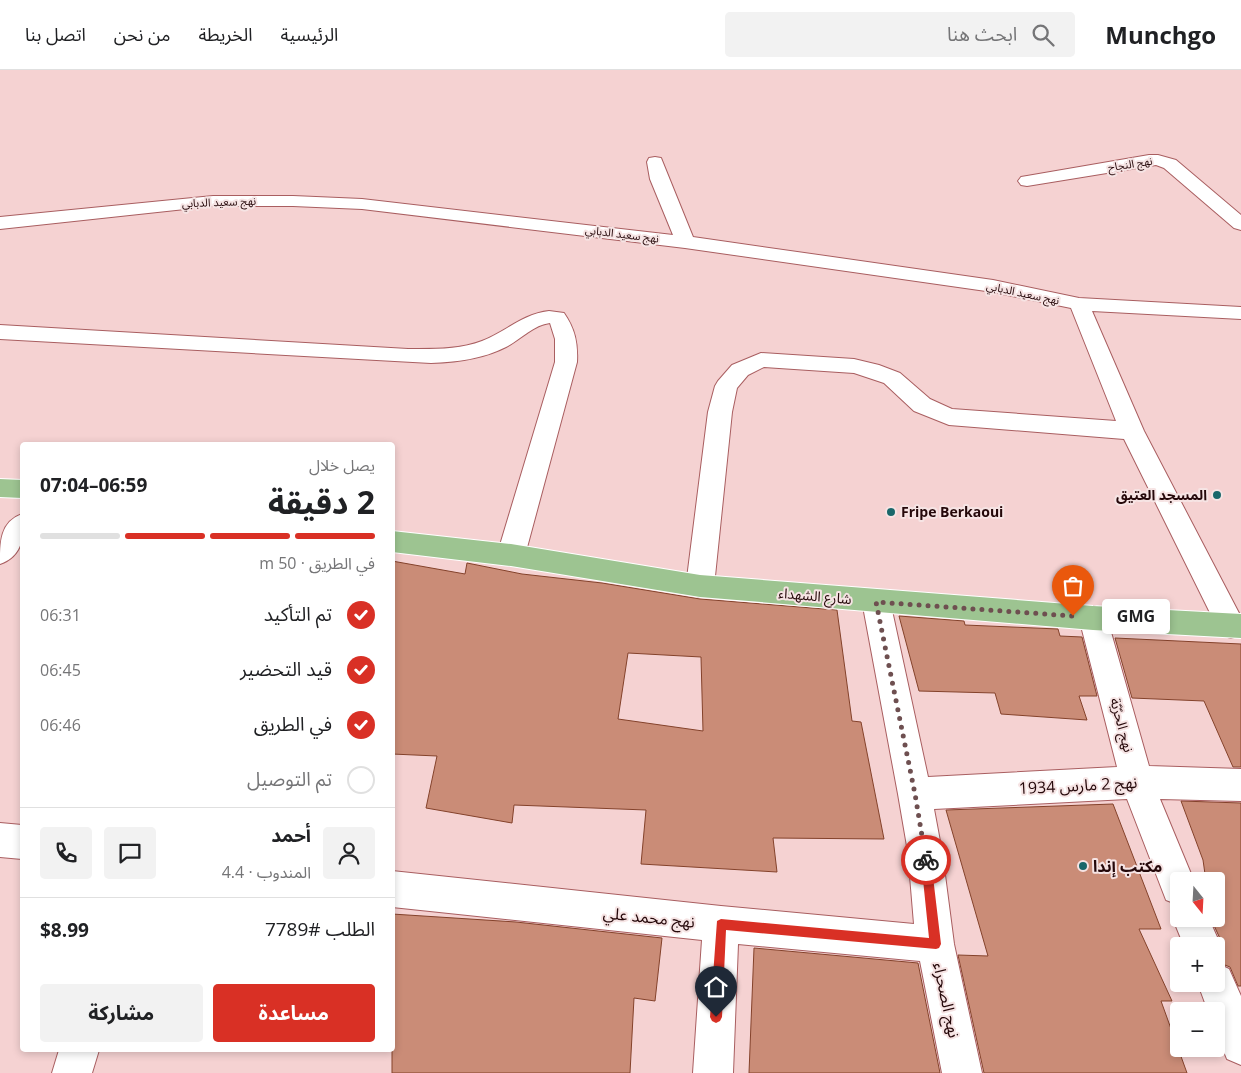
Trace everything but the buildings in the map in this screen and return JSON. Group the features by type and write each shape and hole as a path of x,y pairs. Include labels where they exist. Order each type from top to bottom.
{"main road":[{"path":"0,488 20,489"},
{"name":"شارع الشهداء","path":"395,541 511,555 700,586 876,602 1093,618 1236,626"}],"street":[{"name":"نهج النجاح","path":"1027,181 1158,160 1165,161 1178,169 1241,224"},
{"path":"655,162 659,179 685,242"},
{"name":"نهج سعيد الدبابي","path":"0,223 213,201 293,201 362,204 685,242 993,286 1079,304 1241,312"},
{"path":"1079,304 1132,431 1236,626"},
{"path":"0,332 398,356 435,356 484,348 499,342 526,324 548,316 557,318 565,334 566,362 511,555"},
{"path":"700,586 720,412 726,386 740,370 761,360 854,366 871,370 892,378 922,405 949,417 1132,431"},
{"path":"0,554 20,527"},
{"name":"نهج الصحراء","path":"876,602 915,794 925,852 936,944 962,1073"},
{"name":"نهج الحرّيّة","path":"1093,618 1138,782 1173,872"},
{"name":"نهج 2 مارس 1934","path":"915,794 1138,782 1241,785"},
{"path":"0,840 20,842"},
{"name":"نهج محمد علي","path":"395,888 721,924 936,944"},
{"path":"713,1073 721,924"},
{"path":"1220,992 1241,1045"},
{"path":"72,1073 78,1052"}],"way so far":[{"path":"926,860 915,794 876,602 1073,616"}],"place":[{"name":"المسجد العتيق","path":"1217,495"},
{"name":"Fripe Berkaoui","path":"891,512"},
{"name":"GMG","path":"1073,616"},
{"name":"مكتب إندا","path":"1083,866"}],"route":[{"path":"716,1017 721,924 936,944 926,860"}]}
